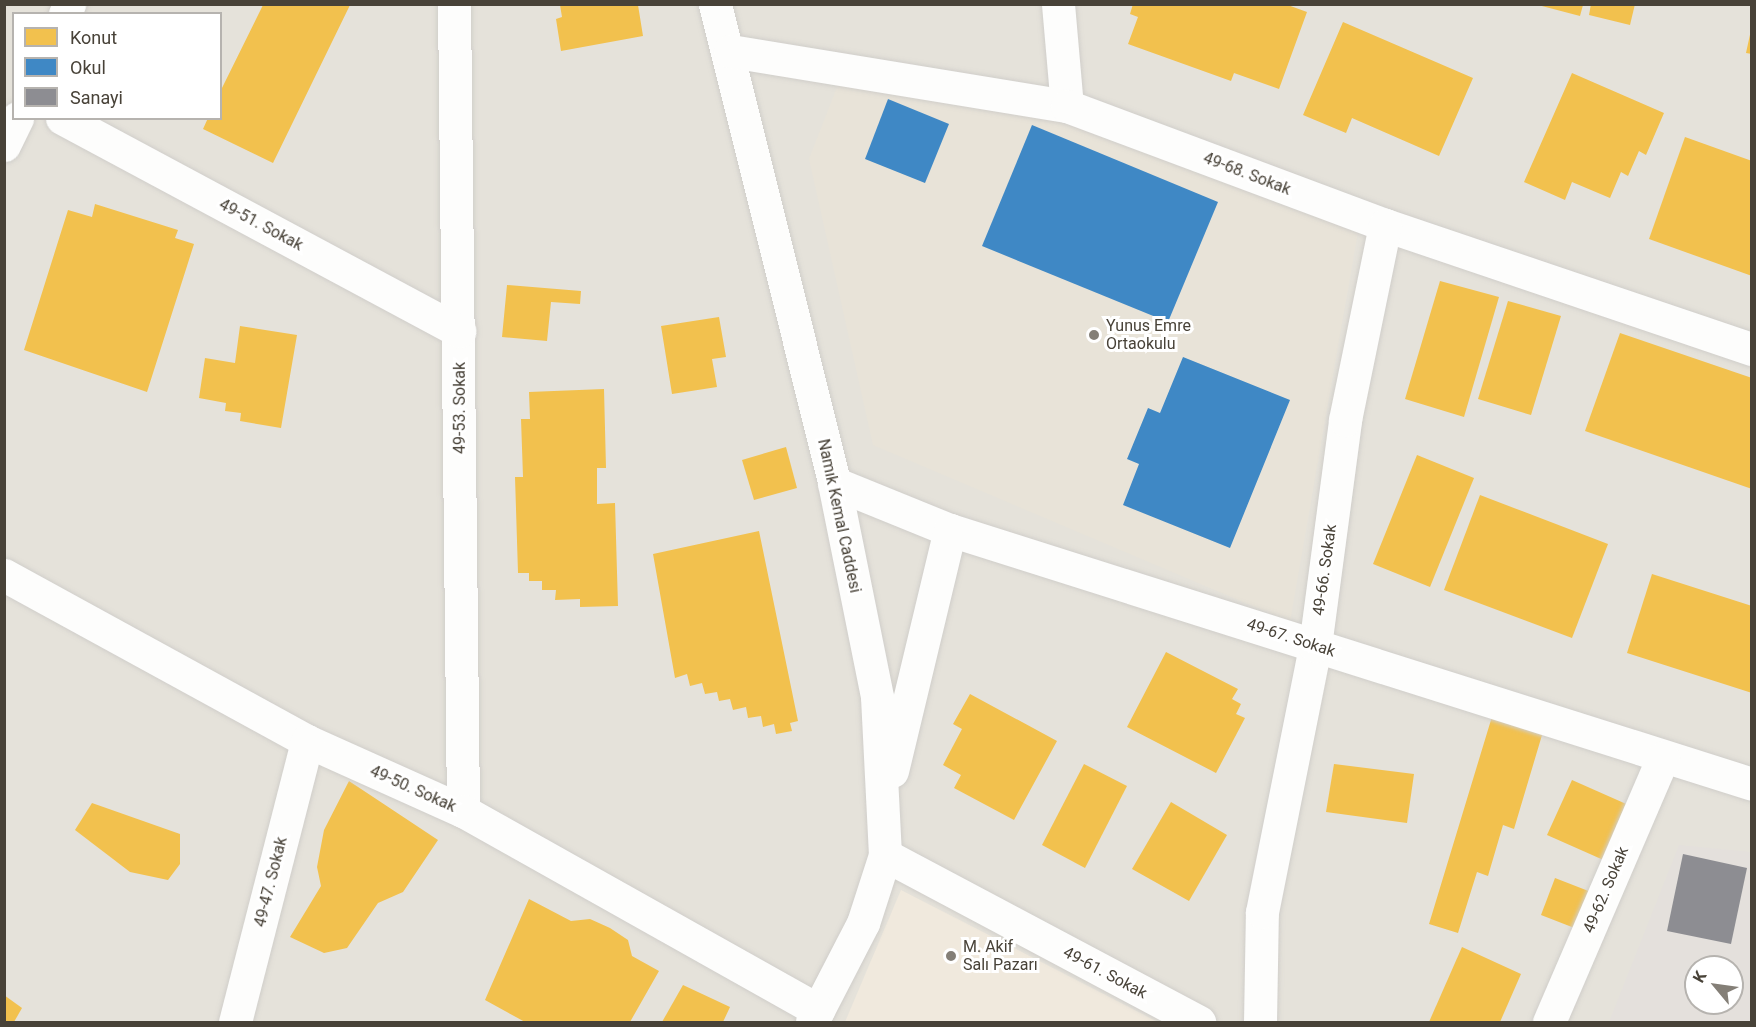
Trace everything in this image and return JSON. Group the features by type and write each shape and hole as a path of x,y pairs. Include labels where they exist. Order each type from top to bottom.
{"street":[{"name":"49-53. Sokak","path":"454,4 460,331 463,811"},
{"name":"Namık Kemal Caddesi","path":"715,4 730,51 834,483 877,697 885,796 885,855 863,923 815,1016"},
{"path":"1058,4 1067,106"},
{"name":"49-68. Sokak","path":"730,51 1067,106 1385,225 1752,349"},
{"path":"4,146 16,120"},
{"name":"49-51. Sokak","path":"66,120 460,331"},
{"name":"49-66. Sokak","path":"1260,1023 1262,912 1315,646 1345,420 1385,225"},
{"name":"49-67. Sokak","path":"834,483 950,530 1752,784"},
{"path":"885,796 950,530"},
{"name":"49-50. Sokak","path":"4,575 307,741 463,811 815,1016"},
{"name":"49-47. Sokak","path":"235,1023 307,741"},
{"name":"49-62. Sokak","path":"1549,1023 1663,757"},
{"name":"49-61. Sokak","path":"885,855 1199,1023"}],"shaded area":[{"path":"5,5 1751,5 1751,1022 5,1022"},
{"name":"Yunus Emre Ortaokulu","path":"841,77 1020,98 1359,226 1290,622 873,445 809,159"},
{"path":"1679,845 1751,852 1751,1022 1609,1022"},
{"name":"M. Akif Salı Pazarı","path":"901,890 1158,1022 845,1022"}],"building: Konut":[{"path":"1133,4 1285,4 1307,12 1279,89 1234,73 1231,81 1128,44 1138,17 1130,14"},
{"path":"1591,4 1635,4 1630,25 1589,15"},
{"path":"263,5 350,5 273,163 203,129 207,120 222,120 222,88"},
{"path":"560,5 638,5 643,36 561,51 556,19 562,17"},
{"path":"1538,5 1583,5 1580,16"},
{"path":"1343,22 1473,78 1439,156 1352,118 1346,133 1303,115"},
{"path":"1752,30 1752,54 1746,53"},
{"path":"1572,73 1664,113 1646,155 1639,151 1628,176 1621,172 1610,198 1572,182 1565,200 1524,182"},
{"path":"1685,137 1752,161 1752,276 1649,239"},
{"path":"95,204 178,230 175,238 194,244 147,392 24,350 68,210 92,217"},
{"path":"1440,281 1499,297 1464,417 1405,399"},
{"path":"507,285 581,291 580,304 551,302 547,341 502,337"},
{"path":"1508,301 1561,316 1531,415 1478,399"},
{"path":"719,317 726,357 712,359 717,387 672,394 661,326"},
{"path":"240,326 297,335 281,428 240,421 241,413 225,411 226,403 199,398 205,358 235,363"},
{"path":"1620,333 1752,378 1752,489 1585,431"},
{"path":"604,389 606,468 597,468 597,504 615,503 618,606 580,607 580,599 555,600 556,590 542,590 542,581 529,581 529,573 518,573 515,477 523,477 521,419 530,419 529,392"},
{"path":"786,447 797,488 754,500 742,460"},
{"path":"1417,455 1474,478 1430,587 1373,564"},
{"path":"1480,495 1608,544 1572,638 1444,590"},
{"path":"759,531 798,721 790,723 792,731 776,734 774,724 763,727 761,716 748,718 746,707 733,710 730,699 719,701 717,692 705,694 702,683 690,686 687,674 675,678 653,554"},
{"path":"1652,574 1752,606 1752,693 1627,653"},
{"path":"1166,652 1238,689 1232,699 1241,704 1236,714 1245,718 1216,773 1127,727"},
{"path":"970,694 1057,741 1014,820 954,788 961,775 943,765 962,729 953,724"},
{"path":"1494,710 1545,725 1514,829 1503,825 1488,876 1477,872 1458,933 1429,924"},
{"path":"1084,764 1127,786 1085,868 1042,845"},
{"path":"1334,764 1414,774 1407,823 1326,812"},
{"path":"1572,780 1633,807 1608,862 1547,835"},
{"path":"349,781 438,840 403,892 378,903 347,948 324,953 290,937 321,886 317,867 324,830"},
{"path":"1171,802 1227,835 1189,901 1132,869"},
{"path":"92,803 180,834 180,864 168,880 130,872 75,830"},
{"path":"1555,878 1591,892 1577,929 1541,915"},
{"path":"529,899 571,921 590,919 610,928 628,940 632,956 659,971 630,1022 525,1022 485,1000"},
{"path":"1462,947 1521,974 1500,1022 1429,1022"},
{"path":"683,985 730,1007 723,1022 662,1022"},
{"path":"4,995 22,1008 14,1022 4,1022"}],"building: Okul":[{"path":"888,99 949,124 925,183 865,159"},
{"path":"1032,125 1218,202 1168,322 982,246"},
{"path":"1183,357 1290,400 1230,548 1123,505 1139,464 1127,459 1148,408 1160,413"}],"building: Sanayi":[{"path":"1683,854 1747,868 1731,944 1667,931"}],"place":[{"name":"Yunus Emre Ortaokulu","path":"1094,335"},
{"name":"M. Akif Salı Pazarı","path":"951,956"}]}
